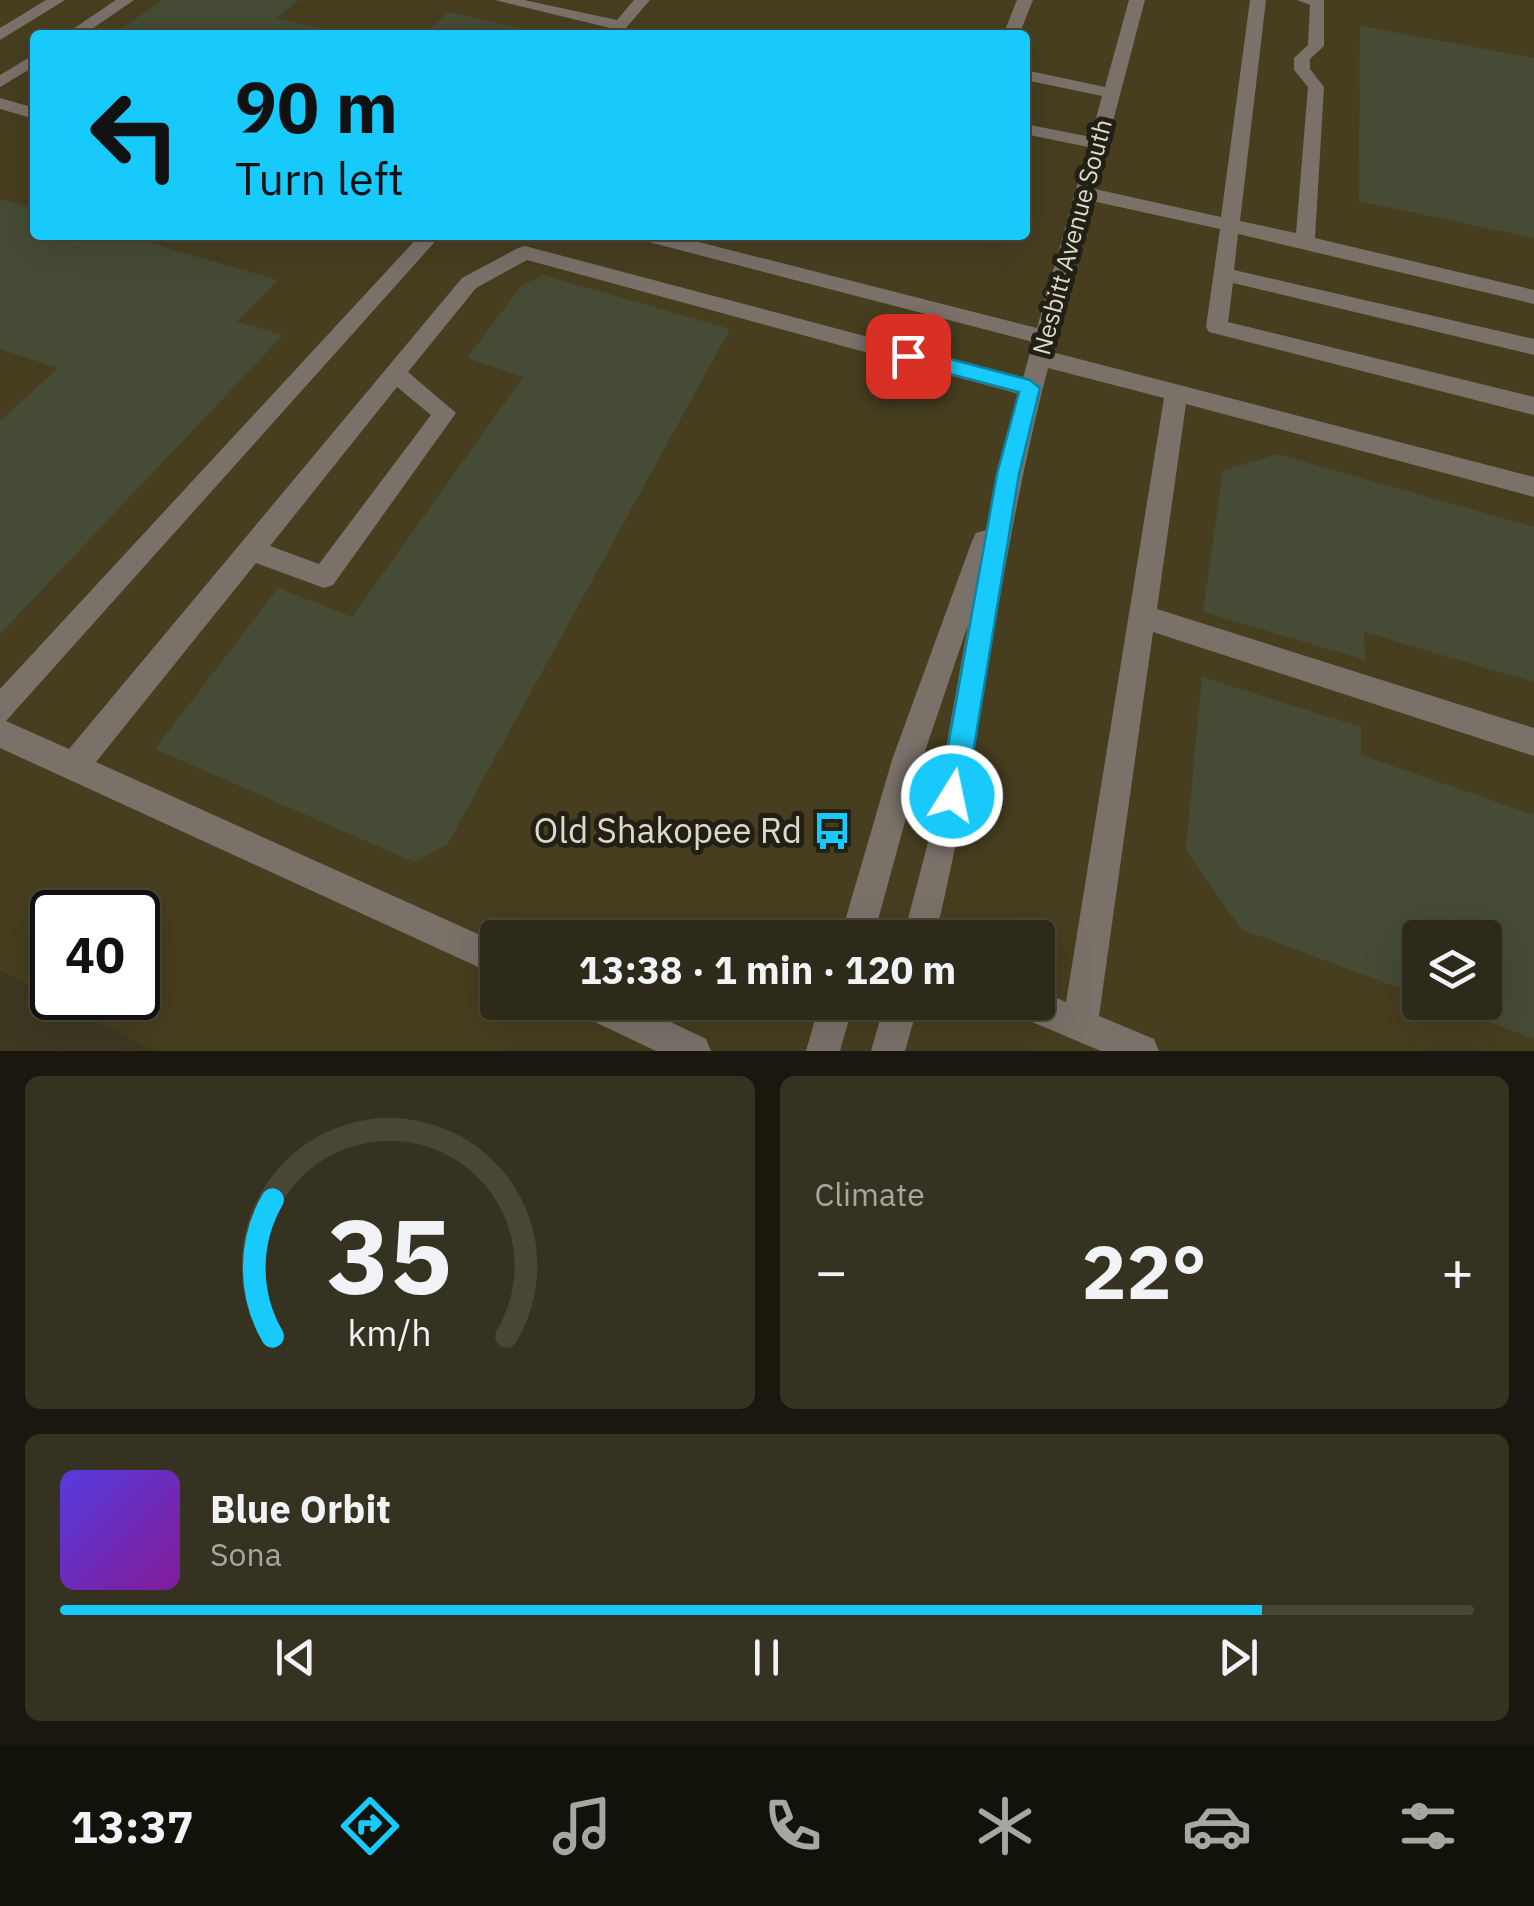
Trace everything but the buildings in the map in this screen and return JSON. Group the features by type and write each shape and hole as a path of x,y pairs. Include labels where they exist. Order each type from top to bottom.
{"street":[{"path":"0,35 57,0"},
{"path":"80,30 126,0"},
{"path":"503,0 616,30 642,0"},
{"path":"1012,30 1025,0"},
{"name":"Nesbitt Avenue South","path":"924,920 946,832 1008,474 1137,0"},
{"path":"1258,0 1217,327 1534,406"},
{"path":"1305,0 1318,2 1316,46 1302,58 1302,70 1316,87 1305,242"},
{"path":"0,82 30,62"},
{"path":"1030,76 1111,93"},
{"path":"0,103 30,112"},
{"path":"1030,130 1098,144"},
{"path":"1084,192 1534,297"},
{"path":"0,710 420,240"},
{"path":"663,240 1042,347 1176,392 1534,487"},
{"path":"74,766 469,283 525,253 1030,388"},
{"path":"1223,274 1534,347"},
{"path":"251,550 324,576 445,412 395,374"},
{"path":"1080,1025 1176,392"},
{"name":"Nesbitt Avenue South","path":"861,920 907,760 1008,474"},
{"path":"1141,616 1534,742"},
{"path":"0,733 480,952"},
{"path":"1055,1015 1142,1051"},
{"path":"628,1020 694,1051"},
{"path":"823,1051 832,1020"},
{"path":"888,1051 897,1020"}],"shaded area":[{"path":"0,0 1534,0 1534,1051 155,1051 95,1020 160,1020 160,890 30,890 30,986 0,970"}],"place":[{"name":"Old Shakopee Rd","path":"832,831"}],"route":[{"path":"908,356 1030,388 1008,474 952,796"}]}
